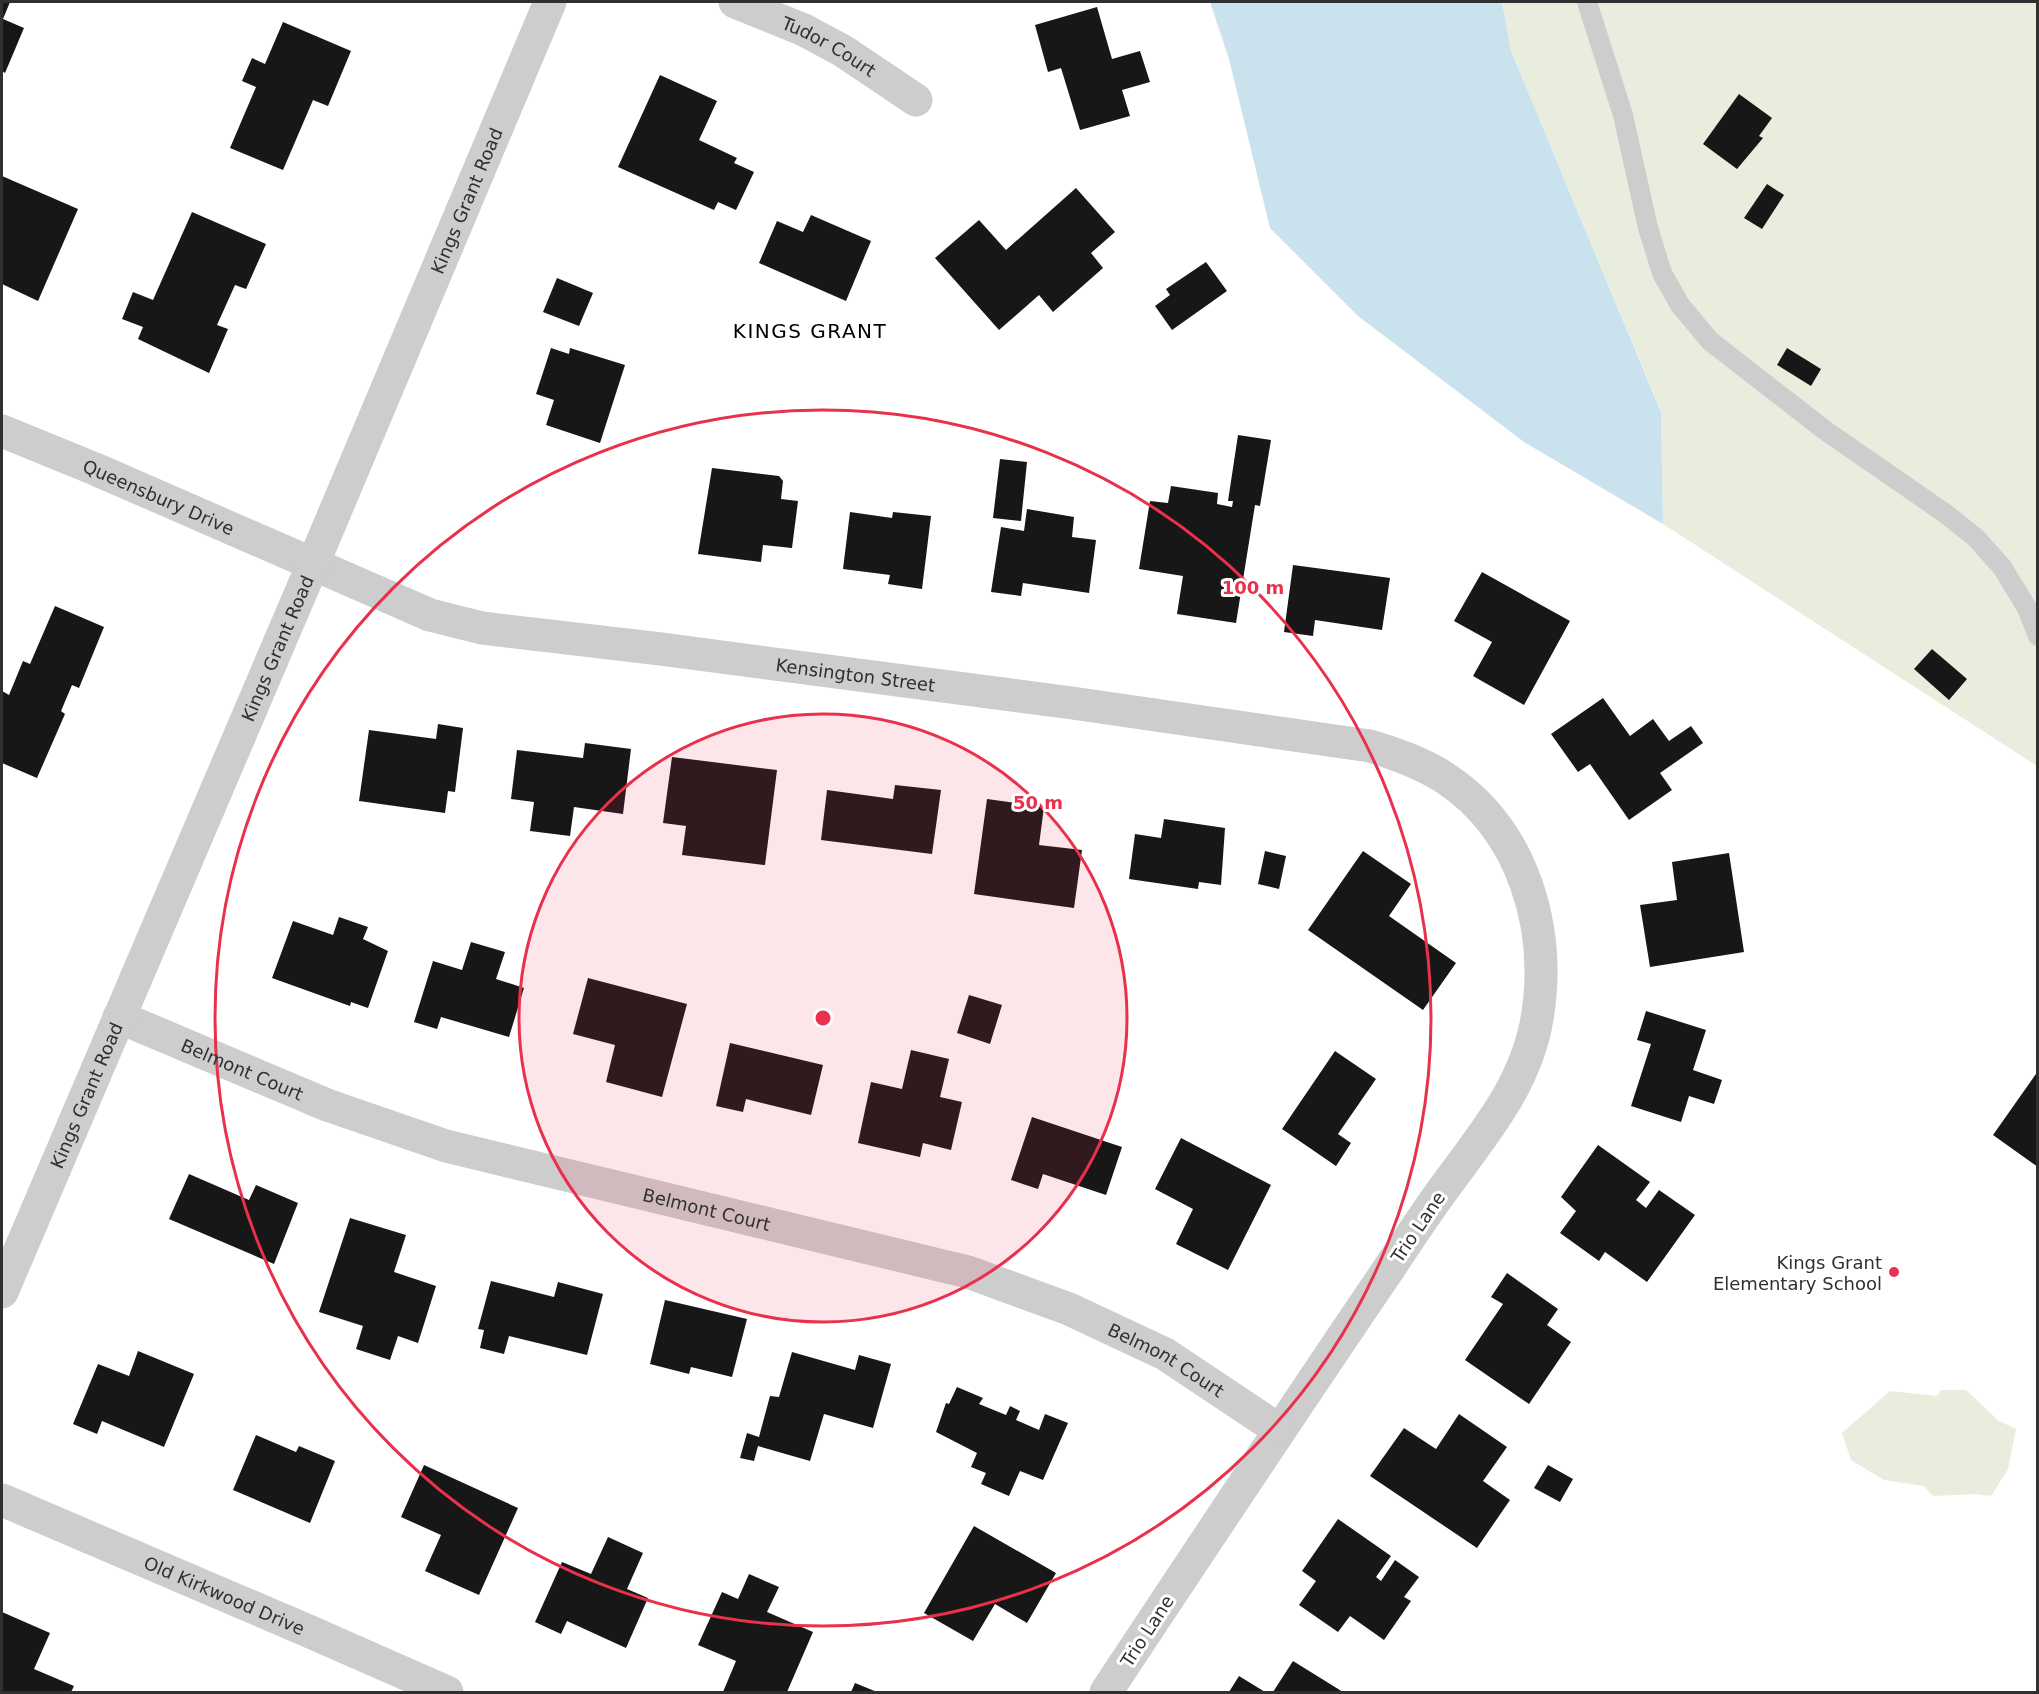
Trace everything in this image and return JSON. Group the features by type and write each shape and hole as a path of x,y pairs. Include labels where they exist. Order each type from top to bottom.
{"street":[{"name":"Kings Grant Road","path":"2,1292 550,2"},
{"name":"Tudor Court","path":"735,2 804,30 843,51 916,100"},
{"name":"Queensbury Drive","path":"2,431 313,564"},
{"name":"Kensington Street","path":"313,564 430,615 482,628 661,649 1116,709 1370,746 1405,757"},
{"name":"Trio Lane","path":"1106,1692 1279,1430 1439,1195 1500,1114 1522,1069 1537,1021 1541,971 1537,920 1524,876 1503,836 1473,801 1445,778 1405,757"},
{"name":"Belmont Court","path":"119,1017 327,1105 446,1146 968,1272 1068,1309 1165,1354 1279,1430"},
{"name":"Old Kirkwood Drive","path":"2,1500 447,1692"}],"lane":[{"path":"1587,2 1623,115 1648,228 1662,273 1680,305 1710,341 1826,431 1946,514 1976,538 2002,567 2027,608 2037,636"}],"shaded area":[{"path":"1502,2 2037,2 2037,766 1663,524 1661,411 1511,51"},
{"path":"1941,1390 1966,1390 1999,1421 2016,1429 2008,1469 1991,1496 1976,1494 1933,1496 1924,1486 1884,1480 1851,1460 1842,1433 1890,1391 1937,1396"}],"water":[{"path":"1210,2 1502,2 1511,51 1661,412 1663,524 1524,442 1358,316 1270,228 1229,59"}],"building":[{"path":"2,2 10,2 3,19 24,28 5,73 2,71"},
{"path":"1097,7 1112,59 1140,51 1150,82 1122,90 1130,116 1080,130 1061,68 1048,72 1035,25"},
{"path":"283,22 351,51 328,106 313,100 283,170 230,148 256,87 242,81 252,58 265,64"},
{"path":"660,75 717,101 699,140 737,158 734,163 754,172 736,210 718,202 714,210 618,167"},
{"path":"1739,94 1772,118 1759,136 1763,138 1737,169 1703,144"},
{"path":"2,176 78,209 38,301 2,284"},
{"path":"1767,184 1784,195 1762,229 1744,218"},
{"path":"1076,188 1115,232 1091,253 1103,268 1053,312 1039,295 999,330 935,258 979,220 1006,250"},
{"path":"192,212 266,244 246,289 235,285 217,325 228,329 209,373 138,339 143,327 122,319 133,292 153,300"},
{"path":"811,215 871,241 846,301 759,263 777,221 803,232"},
{"path":"1206,262 1227,291 1172,330 1155,306 1170,295 1166,289"},
{"path":"557,278 593,293 579,326 543,312"},
{"path":"551,348 569,354 570,348 625,365 600,443 546,425 554,400 536,394"},
{"path":"1787,348 1821,369 1811,386 1777,365"},
{"path":"1238,435 1271,440 1260,506 1255,505 1236,623 1177,614 1183,576 1139,569 1150,501 1168,503 1171,486 1218,493 1217,504 1232,507 1233,501 1228,501"},
{"path":"1000,459 1027,462 1021,521 993,518"},
{"path":"712,468 779,476 783,481 781,499 798,501 792,548 763,545 761,562 698,554"},
{"path":"1027,509 1074,517 1072,537 1096,540 1089,593 1023,583 1021,596 991,592 1001,527 1024,531"},
{"path":"850,512 892,518 893,512 931,516 922,589 888,584 890,575 843,569"},
{"path":"1293,565 1390,578 1382,630 1315,620 1313,636 1284,632"},
{"path":"1482,572 1570,621 1524,705 1473,676 1492,642 1454,621"},
{"path":"55,606 104,627 79,688 72,685 61,711 65,714 37,778 2,763 2,691 9,695 23,661 30,664"},
{"path":"1932,649 1967,679 1949,700 1914,669"},
{"path":"1603,698 1630,736 1653,719 1669,741 1691,726 1703,743 1660,773 1672,790 1629,820 1590,764 1578,772 1551,734"},
{"path":"438,724 463,728 455,792 448,791 445,813 359,801 369,730 436,739"},
{"path":"585,743 631,749 623,814 574,807 570,836 530,831 534,802 511,799 517,750 583,758"},
{"path":"672,757 777,770 765,865 682,855 686,826 663,823"},
{"path":"895,785 941,790 932,854 821,840 827,790 893,799"},
{"path":"987,799 1044,807 1039,845 1082,850 1074,908 974,894"},
{"path":"1164,819 1225,828 1221,885 1199,882 1198,889 1129,879 1135,834 1161,838"},
{"path":"1265,851 1286,856 1279,889 1258,884"},
{"path":"1363,851 1411,884 1389,916 1456,963 1423,1010 1308,930"},
{"path":"1729,853 1744,952 1650,967 1640,905 1677,900 1672,862"},
{"path":"339,917 368,927 363,939 388,951 368,1008 351,1002 350,1006 272,978 293,921 333,935"},
{"path":"471,942 505,952 496,979 524,988 509,1037 441,1017 437,1029 414,1022 433,961 462,970"},
{"path":"588,978 687,1004 662,1097 606,1082 615,1045 573,1034"},
{"path":"969,995 1002,1005 990,1044 957,1033"},
{"path":"1646,1011 1706,1030 1693,1070 1722,1080 1714,1104 1689,1096 1681,1122 1631,1106 1651,1044 1637,1040"},
{"path":"730,1043 823,1065 811,1115 746,1099 743,1112 716,1106"},
{"path":"911,1050 949,1059 940,1097 962,1102 951,1150 923,1143 920,1157 858,1143 871,1082 902,1089"},
{"path":"1335,1051 1376,1079 1338,1134 1351,1143 1336,1166 1282,1129"},
{"path":"2038,1071 2038,1167 1993,1135"},
{"path":"1032,1117 1122,1147 1106,1195 1043,1174 1038,1189 1011,1180"},
{"path":"1181,1138 1271,1185 1228,1270 1176,1244 1193,1209 1155,1189"},
{"path":"1598,1145 1650,1182 1636,1200 1646,1208 1659,1190 1695,1215 1647,1282 1605,1252 1599,1261 1560,1233 1576,1211 1561,1197"},
{"path":"189,1174 249,1200 256,1185 298,1203 274,1264 169,1219"},
{"path":"350,1218 406,1235 394,1272 436,1286 418,1343 398,1336 390,1360 356,1349 363,1326 319,1312"},
{"path":"1507,1273 1558,1309 1547,1325 1571,1342 1529,1404 1465,1360 1503,1304 1491,1297"},
{"path":"491,1281 554,1297 558,1282 603,1294 587,1355 509,1336 504,1354 480,1348 484,1330 478,1329"},
{"path":"665,1300 747,1319 732,1377 691,1367 689,1374 650,1364"},
{"path":"138,1351 194,1374 164,1447 102,1421 97,1434 73,1424 98,1364 129,1376"},
{"path":"792,1352 855,1370 859,1355 891,1364 873,1428 824,1414 810,1461 758,1446 754,1461 740,1458 747,1433 759,1437 770,1396 779,1397"},
{"path":"957,1387 983,1398 979,1404 1006,1415 1010,1406 1020,1411 1016,1420 1039,1430 1045,1414 1068,1423 1043,1480 1020,1471 1009,1496 981,1484 986,1473 971,1467 977,1453 936,1432 946,1403 949,1404"},
{"path":"1459,1414 1507,1447 1483,1481 1510,1500 1477,1548 1370,1476 1404,1428 1436,1449"},
{"path":"256,1435 296,1452 299,1446 335,1461 310,1523 233,1490"},
{"path":"424,1465 518,1508 479,1595 425,1571 441,1535 401,1517"},
{"path":"1548,1465 1573,1479 1560,1502 1534,1488"},
{"path":"1338,1519 1391,1556 1376,1577 1381,1581 1395,1560 1419,1577 1404,1597 1411,1601 1384,1640 1350,1616 1338,1632 1299,1605 1316,1581 1302,1571"},
{"path":"974,1526 1056,1573 1027,1623 995,1604 973,1641 924,1613"},
{"path":"608,1537 643,1553 627,1589 648,1598 626,1648 567,1621 561,1634 535,1622 562,1562 591,1574"},
{"path":"749,1574 779,1587 767,1612 813,1632 787,1692 723,1692 736,1661 698,1645 722,1592 738,1599"},
{"path":"2,1612 50,1633 34,1669 74,1686 71,1692 2,1692"},
{"path":"1293,1661 1343,1692 1273,1692"},
{"path":"1239,1676 1265,1692 1229,1692"},
{"path":"855,1683 877,1692 851,1692"}],"place":[{"name":"Kings Grant Elementary School","path":"1894,1272"}],"district":[{"name":"KINGS GRANT","path":"810,331"}]}
